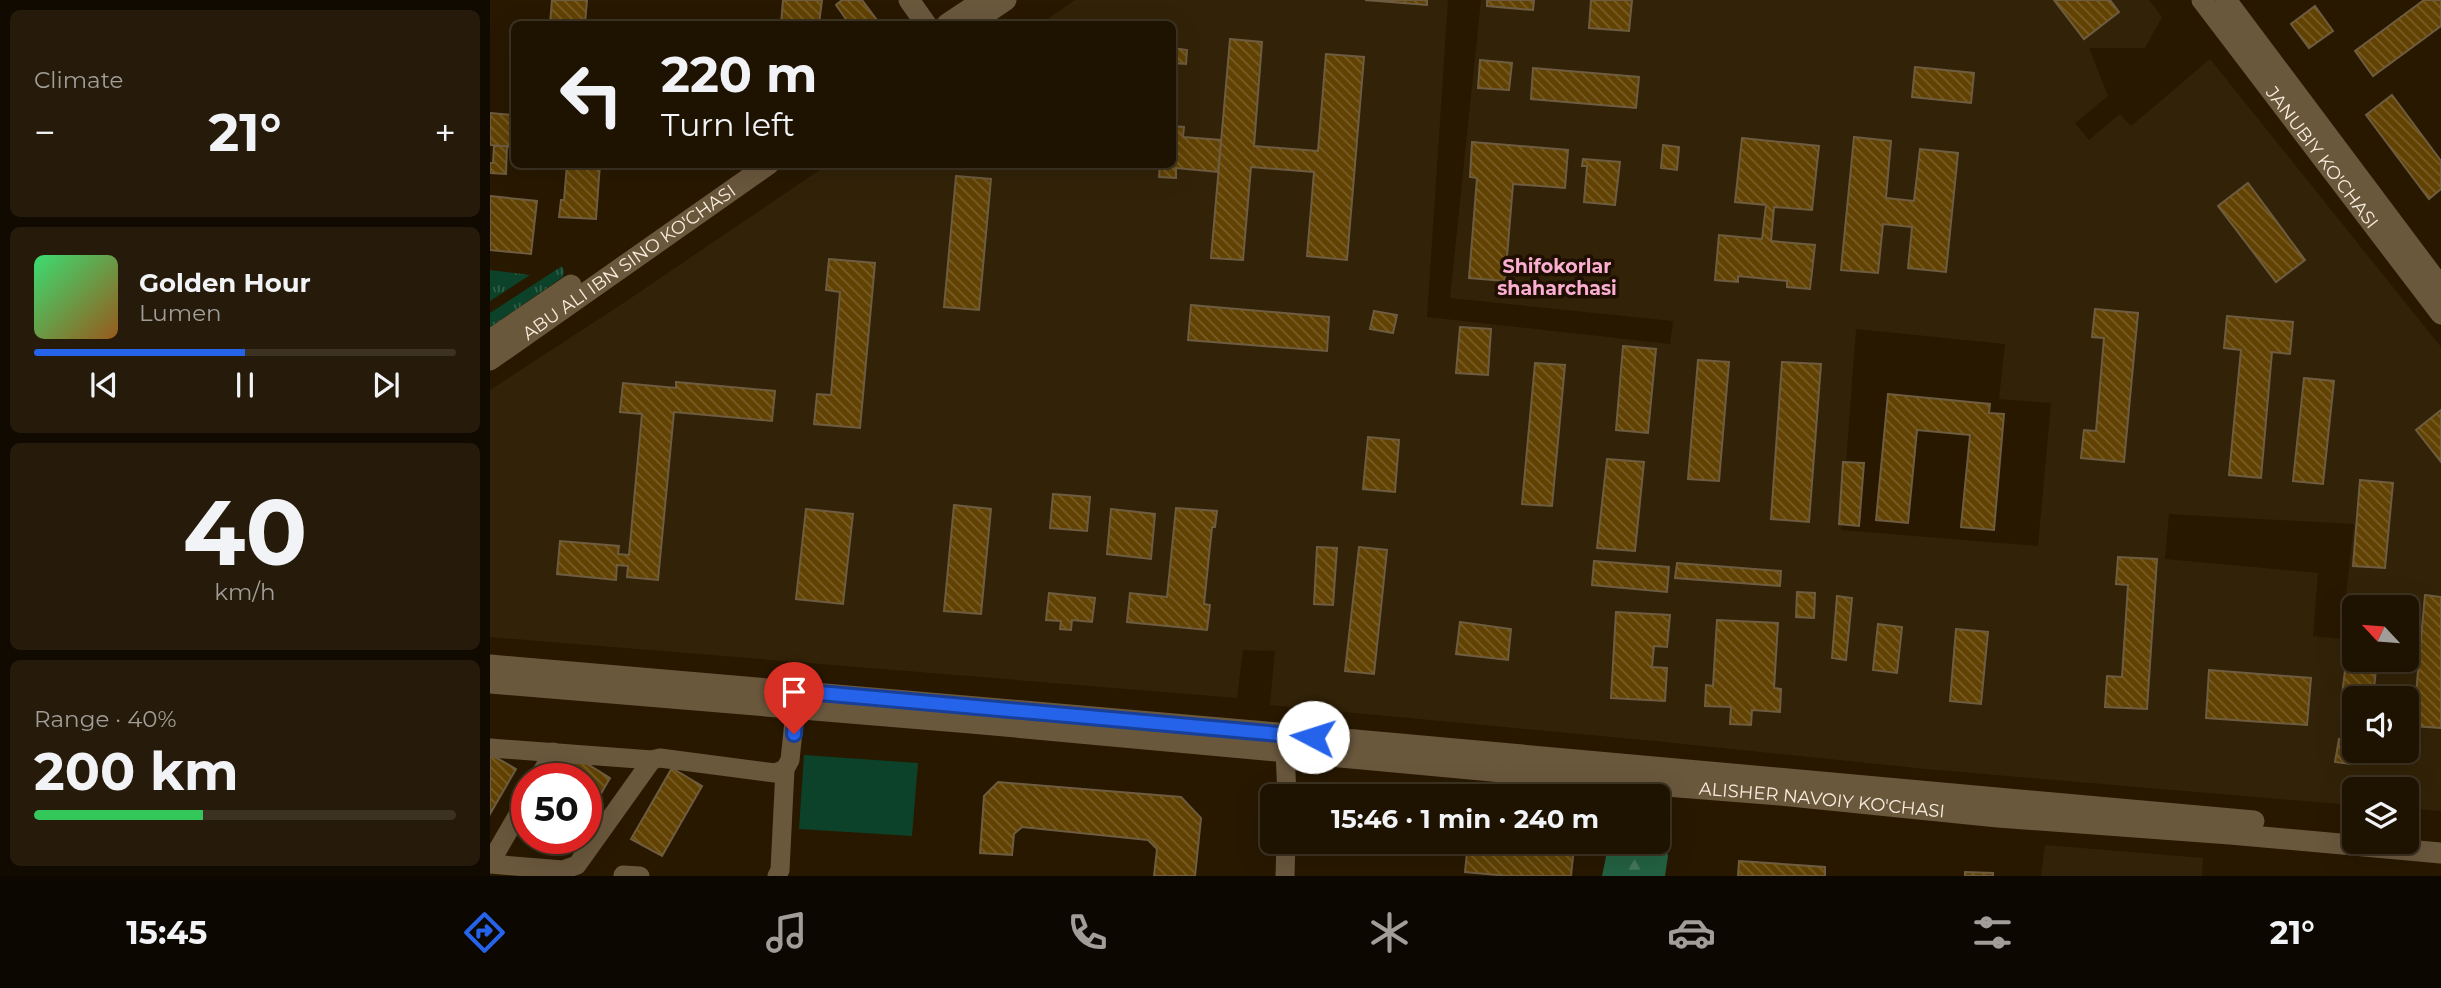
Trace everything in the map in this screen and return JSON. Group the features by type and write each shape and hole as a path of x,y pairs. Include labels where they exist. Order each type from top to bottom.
{"main road":[{"path":"909,0 924,21"},
{"path":"952,21 983,0"},
{"path":"974,21 1006,0"},
{"name":"JANUBIY KO'CHASI","path":"2202,0 2438,290"},
{"name":"JANUBIY KO'CHASI","path":"2226,0 2438,290 2441,314"},
{"name":"ABU ALI IBN SINO KO'CHASI","path":"490,340 740,168"},
{"name":"ABU ALI IBN SINO KO'CHASI","path":"490,360 763,168"},
{"name":"ALISHER NAVOIY KO'CHASI","path":"490,665 797,700 2342,830"},
{"name":"ALISHER NAVOIY KO'CHASI","path":"490,683 797,700"},
{"name":"ALISHER NAVOIY KO'CHASI","path":"1286,743 1590,780 2441,853"},
{"path":"2419,836 2441,839"}],"street":[{"path":"777,876 780,870 785,769 790,760 797,700"},
{"path":"1286,743 1287,784"},
{"path":"490,748 652,760 660,758 775,773 785,769"},
{"path":"547,763 554,752"},
{"path":"511,827 490,864 563,870 577,864 652,760"},
{"path":"1286,854 1286,876"}],"shaded area":[{"path":"1075,0 1448,0 1427,317 1670,344 1673,321 1450,298 1481,0 2149,0 2162,17 2145,48 2089,48 2108,96 2075,123 2089,140 2120,114 2131,126 2210,59 2441,347 2441,811 2419,809 2419,777 2342,777 2342,804 1926,769 1270,705 1275,651 1243,650 1237,698 490,637 490,390 823,168 1176,168 1176,21 1044,21","holes":["1856,329 2005,344 1999,399 2051,403 2038,546 1841,530","2169,514 2354,524 2346,595 2419,595 2419,672 2342,672 2342,630 2341,639 2313,636 2318,573 2165,559"]},
{"path":"2045,845 2203,858 2202,876 2041,876"}],"green space":[{"path":"562,266 563,277 490,327 490,313"},
{"path":"490,270 530,275 490,301"},
{"path":"804,755 918,763 912,836 799,829"},
{"path":"1607,854 1668,854 1665,876 1602,876"}],"building":[{"path":"552,0 587,0 585,21 550,21"},
{"path":"783,0 822,0 819,21 781,21"},
{"path":"842,0 862,0 877,20 847,21 836,5"},
{"path":"1365,0 1427,0 1427,5"},
{"path":"1487,0 1534,0 1533,10 1487,6"},
{"path":"1591,0 1632,0 1629,31 1589,28"},
{"path":"2054,0 2110,0 2119,12 2084,39"},
{"path":"2424,0 2441,0 2441,26 2373,76 2355,51"},
{"path":"2315,6 2333,31 2309,48 2291,24"},
{"path":"1230,39 1262,42 1254,146 1318,151 1326,54 1364,57 1347,260 1307,256 1314,172 1251,167 1243,260 1211,258"},
{"path":"1176,48 1187,50 1186,64 1176,63"},
{"path":"1480,60 1512,63 1509,90 1478,88"},
{"path":"1915,67 1974,73 1971,103 1912,97"},
{"path":"1533,68 1639,77 1636,108 1531,99"},
{"path":"2392,95 2441,161 2441,189 2429,199 2366,115"},
{"path":"490,113 511,115 511,147 490,145"},
{"path":"1176,126 1184,127 1183,137 1221,140 1218,172 1176,168"},
{"path":"1854,137 1891,141 1886,198 1914,201 1920,149 1958,153 1946,272 1908,268 1912,227 1883,224 1878,273 1841,270"},
{"path":"1742,138 1819,146 1812,210 1774,207 1771,241 1815,245 1810,289 1787,287 1787,281 1738,276 1738,282 1715,280 1719,235 1762,239 1766,205 1735,202"},
{"path":"1472,142 1568,150 1565,188 1513,184 1505,281 1469,278 1477,178 1470,177"},
{"path":"1663,145 1679,147 1677,170 1661,168"},
{"path":"494,146 507,146 506,174 490,173"},
{"path":"1583,159 1620,162 1615,205 1584,202 1587,166 1582,166"},
{"path":"567,168 600,168 596,219 559,217 561,200 564,200"},
{"path":"1160,168 1176,168 1176,178 1159,177"},
{"path":"956,176 991,179 979,310 944,307"},
{"path":"2248,183 2305,260 2276,282 2218,206"},
{"path":"490,196 537,201 531,254 490,250"},
{"path":"829,259 875,263 860,428 814,424 817,394 831,395 840,292 826,290"},
{"path":"1191,305 1329,317 1327,351 1188,340"},
{"path":"2095,309 2138,313 2124,462 2081,458 2084,430 2096,431 2104,338 2092,337"},
{"path":"1374,311 1397,315 1393,333 1370,329"},
{"path":"2227,316 2293,322 2290,354 2272,352 2261,478 2229,475 2241,350 2224,348"},
{"path":"1460,327 1491,329 1488,375 1456,373"},
{"path":"1623,346 1656,349 1648,433 1616,430"},
{"path":"1698,360 1729,362 1719,481 1688,479"},
{"path":"1782,362 1821,364 1809,522 1771,519"},
{"path":"1535,363 1565,365 1552,506 1522,504"},
{"path":"2304,378 2334,381 2323,484 2293,481"},
{"path":"676,382 775,391 772,421 674,412 658,580 627,577 628,566 617,565 616,580 557,574 560,541 619,546 618,554 629,555 642,414 620,412 623,383 676,388"},
{"path":"1888,394 1990,404 1989,413 2004,414 1994,530 1961,527 1970,435 1917,430 1908,523 1876,520"},
{"path":"2441,410 2441,462 2416,430"},
{"path":"1368,437 1399,440 1395,492 1363,489"},
{"path":"1607,459 1644,462 1635,551 1597,548"},
{"path":"1843,462 1864,463 1859,526 1839,524"},
{"path":"2360,480 2393,483 2385,568 2353,566"},
{"path":"1053,494 1090,497 1087,531 1050,528"},
{"path":"954,505 991,509 981,614 944,611"},
{"path":"1176,508 1217,511 1215,527 1212,527 1204,604 1210,605 1207,630 1127,622 1130,593 1167,597"},
{"path":"806,509 853,514 843,604 796,599"},
{"path":"1111,509 1155,514 1151,559 1107,554"},
{"path":"1317,547 1337,548 1333,605 1314,604"},
{"path":"1359,547 1387,550 1374,674 1345,671"},
{"path":"2118,557 2157,559 2147,709 2105,707 2107,676 2122,677 2128,585 2116,584"},
{"path":"1594,561 1669,567 1667,592 1592,585"},
{"path":"1677,563 1781,571 1780,586 1675,578"},
{"path":"1797,592 1815,593 1814,618 1796,617"},
{"path":"1049,593 1095,598 1092,622 1072,620 1071,630 1060,629 1061,621 1046,620"},
{"path":"2425,595 2441,597 2441,728 2419,726 2419,686 2417,686"},
{"path":"1837,596 1852,598 1846,660 1832,658"},
{"path":"1616,612 1670,615 1667,647 1654,646 1652,667 1667,668 1665,701 1611,698"},
{"path":"1717,620 1778,623 1774,688 1781,689 1780,712 1752,710 1751,725 1730,724 1731,707 1705,706 1706,685 1713,686"},
{"path":"1460,622 1511,629 1508,660 1456,654"},
{"path":"1878,624 1902,627 1897,673 1873,670"},
{"path":"1956,629 1988,632 1981,704 1950,701"},
{"path":"2209,670 2311,678 2307,725 2206,718"},
{"path":"2345,672 2376,672 2374,686 2343,686"},
{"path":"2339,739 2342,739 2342,763 2335,762"},
{"path":"490,754 511,766 511,778 490,814"},
{"path":"576,757 586,763 572,763"},
{"path":"672,768 702,786 662,856 631,839"},
{"path":"602,773 610,778 602,792"},
{"path":"998,782 1181,797 1201,818 1195,876 1154,876 1157,849 1148,840 1022,827 1014,834 1012,855 980,853 984,796"},
{"path":"1467,854 1573,854 1571,876 1508,876 1465,872"},
{"path":"1739,861 1825,867 1825,876 1738,876"},
{"path":"1965,872 1993,873 1993,876 1965,876"}],"district":[{"name":"Shifokorlar shaharchasi","path":"1557,277"}],"route":[{"path":"794,734 797,691 1313,737"}]}
